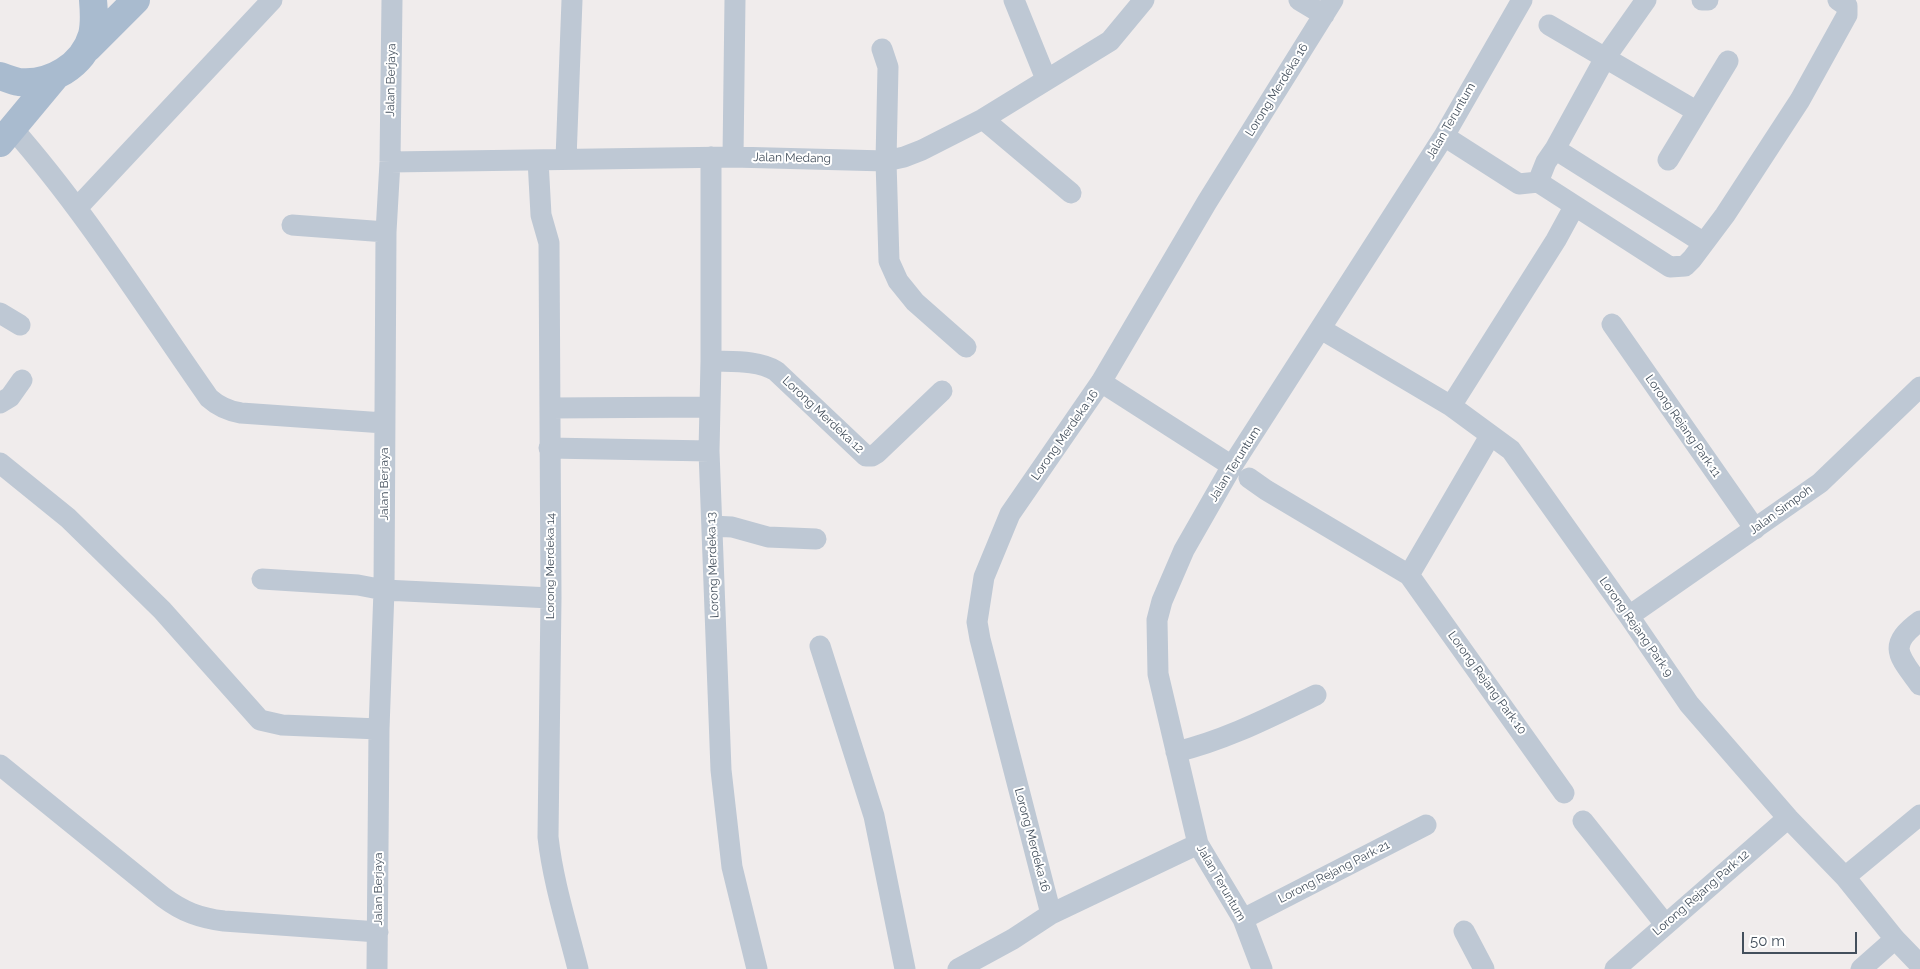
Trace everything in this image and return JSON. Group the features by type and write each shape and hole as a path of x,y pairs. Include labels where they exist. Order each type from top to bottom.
{"main road":[{"path":"83,53 92,36 95,17 93,0"},
{"path":"0,76 18,82 37,82 55,77 71,67 136,0"},
{"path":"6,136 55,77"}],"street":[{"path":"77,208 272,0"},
{"name":"Jalan Berjaya","path":"377,969 379,730 384,590 386,232 390,162 392,0"},
{"path":"566,159 572,0"},
{"path":"733,157 735,0"},
{"path":"1014,0 1046,79"},
{"name":"Jalan Medang","path":"390,162 711,157 886,161 922,150 983,118 1110,40 1144,0"},
{"path":"1299,0 1328,8"},
{"name":"Jalan Teruntum","path":"1262,969 1243,919 1198,844 1158,674 1158,620 1162,602 1171,577 1189,542 1241,472 1321,329 1444,136 1522,0"},
{"path":"1538,182 1546,162 1605,58 1646,0"},
{"path":"1702,0 1708,0"},
{"path":"1444,136 1520,184 1538,182 1574,207 1670,267 1685,266 1725,215 1800,100 1848,15 1847,6 1838,0"},
{"name":"Lorong Merdeka 16","path":"1051,914 980,639 977,622 984,577 1010,514 1102,382 1207,202 1328,8"},
{"path":"1549,25 1696,111"},
{"path":"882,49 888,67 886,161 890,261 898,281 915,302 966,348"},
{"path":"1668,160 1728,61"},
{"path":"983,118 1071,193"},
{"path":"6,136 43,163 77,208 209,398 221,408 241,413 384,423"},
{"path":"1555,149 1704,243"},
{"name":"Lorong Merdeka 13","path":"711,157 709,451 721,770 732,867 757,969"},
{"name":"Lorong Merdeka 14","path":"538,160 541,215 550,243 551,598 548,837 557,890 578,969"},
{"path":"1451,406 1556,240 1574,207"},
{"path":"292,225 386,232"},
{"path":"0,313 20,326"},
{"name":"Lorong Rejang Park 11","path":"1612,324 1755,529"},
{"name":"Lorong Rejang Park 9","path":"1321,329 1451,406 1511,450 1689,704 1788,818 1845,876 1895,939 1920,965"},
{"name":"Lorong Merdeka 12","path":"711,361 766,365 776,371 866,456 878,453 942,391"},
{"path":"0,403 10,397 22,380"},
{"name":"Lorong Rejang Park 10","path":"1102,382 1266,490 1408,575 1564,792"},
{"name":"Jalan Simpoh","path":"1629,616 1820,483 1920,387"},
{"path":"550,408 710,407"},
{"path":"1408,575 1490,436"},
{"path":"550,448 709,451"},
{"path":"0,463 68,518 155,604 260,720 282,725 379,730"},
{"path":"712,526 732,527 768,537 816,539"},
{"path":"262,579 358,586 384,590 551,598"},
{"path":"1920,621 1901,637 1899,648 1900,656 1920,685"},
{"path":"820,646 874,816 906,969"},
{"path":"1176,752 1205,745 1245,729 1316,695"},
{"path":"0,765 164,897 188,913 224,921 378,932"},
{"path":"1845,876 1920,815"},
{"name":"Lorong Rejang Park 12","path":"1615,969 1788,818"},
{"path":"1583,821 1665,924"},
{"name":"Lorong Rejang Park 21","path":"1243,919 1426,825"},
{"path":"958,969 1013,939 1051,914 1198,844"},
{"path":"1464,932 1484,969"},
{"path":"1861,969 1895,939"}]}
